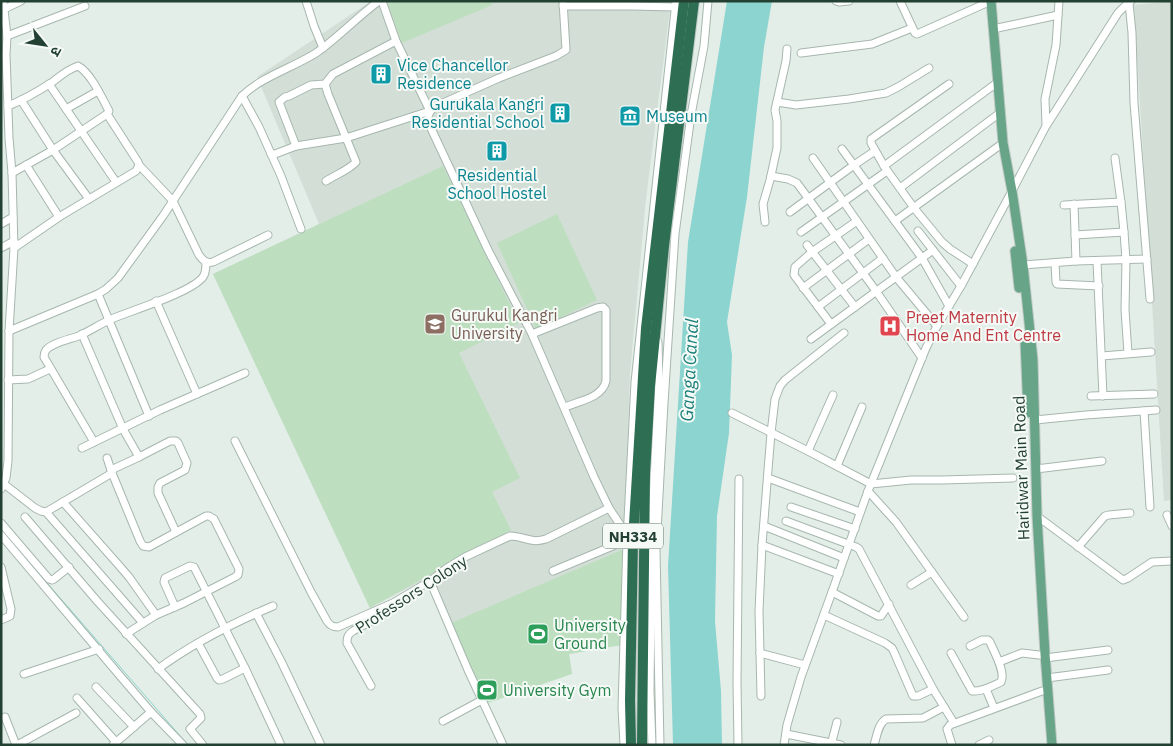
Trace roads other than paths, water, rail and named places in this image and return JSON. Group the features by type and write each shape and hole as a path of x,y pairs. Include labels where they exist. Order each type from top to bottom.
{"highway":[{"name":"NH334","path":"642,745 645,474 650,386 694,1"},
{"name":"NH334","path":"631,745 633,540 646,328 679,3"}],"main road":[{"name":"Haridwar Main Road","path":"991,1 1003,143 1023,265 1033,360 1042,690 1046,745"},
{"name":"Haridwar Main Road","path":"1012,191 1011,217 1027,362 1030,467 1042,656 1047,678 1052,745"}],"street":[{"path":"21,1 3,5 7,36 4,55 12,173 14,245 6,330 8,380 5,462 7,471 3,487 35,508 46,512 143,623"},
{"path":"306,1 323,48"},
{"path":"6,330 98,294 106,289 118,278 173,201 242,96 258,84 304,61 323,48 368,9 381,1 396,41 430,111 429,124 488,250 532,334 594,477 609,508 627,538"},
{"path":"660,745 656,550 665,393 676,234 691,115 704,46 708,1"},
{"path":"836,1 849,1"},
{"path":"900,1 912,28 918,34 991,1"},
{"path":"1046,126 1045,99 1056,45 1059,1"},
{"path":"271,154 276,154 296,146 346,138 430,111 434,107 499,78 556,56 566,50 563,4 632,6 679,3 635,382 627,538 622,708 624,745"},
{"path":"784,745 805,665 860,512 922,358 937,326 973,264 1046,126 1092,52 1127,3"},
{"path":"1127,3 1132,33 1134,103 1150,299"},
{"path":"7,36 85,6"},
{"path":"993,29 1058,14"},
{"path":"801,53 872,44 912,28"},
{"path":"326,181 355,164 328,94 326,84 333,74 396,41"},
{"path":"764,222 763,204 778,148 775,110 787,49"},
{"path":"8,106 78,66 84,70 98,91 109,111 108,114 139,165 173,201 199,255 206,262 212,262 268,236"},
{"path":"776,102 796,105 886,93 929,68"},
{"path":"801,232 868,184 885,168 998,82"},
{"path":"49,84 116,182"},
{"path":"296,146 279,102 285,97 311,85 326,84"},
{"path":"949,84 872,139 871,143 885,168 942,242 973,264"},
{"path":"66,110 98,91"},
{"path":"242,96 259,127 281,176 301,229"},
{"path":"21,100 89,199"},
{"path":"900,188 1001,112"},
{"path":"12,173 54,150 108,114"},
{"path":"1,142 9,138"},
{"path":"895,221 1003,143"},
{"path":"842,149 922,258 949,306"},
{"path":"790,212 875,152"},
{"path":"813,158 896,277 937,326"},
{"path":"1115,158 1122,202 1126,260 1125,310 1128,353"},
{"path":"26,165 59,217"},
{"path":"1,248 14,245 136,171 139,165"},
{"path":"772,176 788,179 797,184 876,291 922,358"},
{"path":"1064,205 1122,202"},
{"path":"1074,204 1076,261"},
{"path":"1,224 13,217"},
{"path":"831,324 794,276 795,267 812,252 857,221"},
{"path":"918,231 961,286"},
{"path":"1075,235 1124,232"},
{"path":"804,288 870,239"},
{"path":"807,245 855,307"},
{"path":"811,339 932,250"},
{"path":"818,307 883,258"},
{"path":"1023,265 1147,259"},
{"path":"1097,261 1103,396"},
{"path":"94,442 50,369 44,357 46,350 108,321 192,286 205,273 206,262"},
{"path":"1056,263 1057,284 1098,286"},
{"path":"98,294 149,416"},
{"path":"156,301 198,394"},
{"path":"532,334 597,308 603,307 606,310 606,381 604,386 597,394 564,406"},
{"path":"652,745 650,691 652,521 659,382 659,347 656,324"},
{"path":"761,696 759,611 762,544 775,399 780,386 785,380 844,333"},
{"path":"82,334 123,429 139,457"},
{"path":"1102,356 1150,352"},
{"path":"8,380 28,379 50,369"},
{"path":"82,448 245,373"},
{"path":"1090,396 1154,394"},
{"path":"808,450 834,395"},
{"path":"837,466 862,407"},
{"path":"1034,420 1156,410"},
{"path":"1144,411 1150,507"},
{"path":"732,414 808,450 870,487 964,617"},
{"path":"46,512 112,472 172,440 178,443 188,463 185,470 160,483 158,493 176,532"},
{"path":"235,440 311,592 330,625 338,627 393,603"},
{"path":"107,458 143,546 149,547 209,516 214,519 239,570 238,575 235,577 156,615 126,634"},
{"path":"1036,468 1102,461"},
{"path":"768,478 860,512"},
{"path":"870,487 911,480 1013,478"},
{"path":"738,745 739,479"},
{"path":"62,502 129,577 156,615"},
{"path":"791,507 855,529"},
{"name":"Professors Colony","path":"371,686 347,643 349,634 353,630 384,614 393,603 430,581 459,560 508,537 516,536 532,541 541,541 609,508"},
{"path":"1078,547 1105,516 1130,513"},
{"path":"1167,515 1172,526"},
{"path":"1037,516 1123,580 1152,562 1172,561"},
{"path":"25,517 126,634 200,714 199,720 190,729 203,745"},
{"path":"786,520 856,547 862,553 933,689 954,723"},
{"path":"1,523 49,579 54,579 69,567"},
{"path":"764,526 844,558"},
{"path":"1,535 151,712 183,745"},
{"path":"553,571 627,538"},
{"path":"762,544 839,574"},
{"path":"175,607 164,582 165,578 192,566 196,569 281,745"},
{"path":"1,567 12,609 10,616 1,620"},
{"path":"911,585 932,572"},
{"path":"430,581 503,745"},
{"path":"832,592 878,616 881,616 889,604"},
{"path":"158,669 174,657 225,628 272,606"},
{"path":"256,613 321,745"},
{"path":"824,615 892,648 913,696 916,697 933,689"},
{"path":"951,653 971,690 975,692 1001,682 1003,676 990,642 982,640 970,646"},
{"path":"198,643 219,680 245,668"},
{"path":"24,674 98,649"},
{"path":"999,662 1022,653 1042,656 1108,650"},
{"path":"760,653 805,665"},
{"path":"1047,678 1108,670"},
{"path":"96,687 134,726"},
{"path":"986,689 994,708"},
{"path":"952,745 947,729 954,723 1042,690"},
{"path":"76,698 114,743 151,712"},
{"path":"443,721 482,700"},
{"path":"874,745 883,720 923,718 944,707"},
{"path":"5,717 17,745 76,713"},
{"path":"831,744 837,722"},
{"path":"786,734 842,745"},
{"path":"979,745 989,740"}],"water":[{"name":"Ganga Canal","path":"727,1 772,1 764,47 747,197 727,322 732,355 729,433 717,516 715,621 721,691 722,745 673,745 668,566 688,242"}],"waterway":[{"path":"1,530 188,745"}],"place":[{"name":"Vice Chancellor Residence","path":"381,74"},
{"name":"Gurukala Kangri Residential School","path":"560,113"},
{"name":"Museum","path":"630,116"},
{"name":"Residential School Hostel","path":"497,151"},
{"name":"Gurukul Kangri University","path":"435,324"},
{"name":"Preet Maternity Home And Ent Centre","path":"890,326"},
{"name":"University Ground","path":"538,634"},
{"name":"University Gym","path":"487,690"}]}
